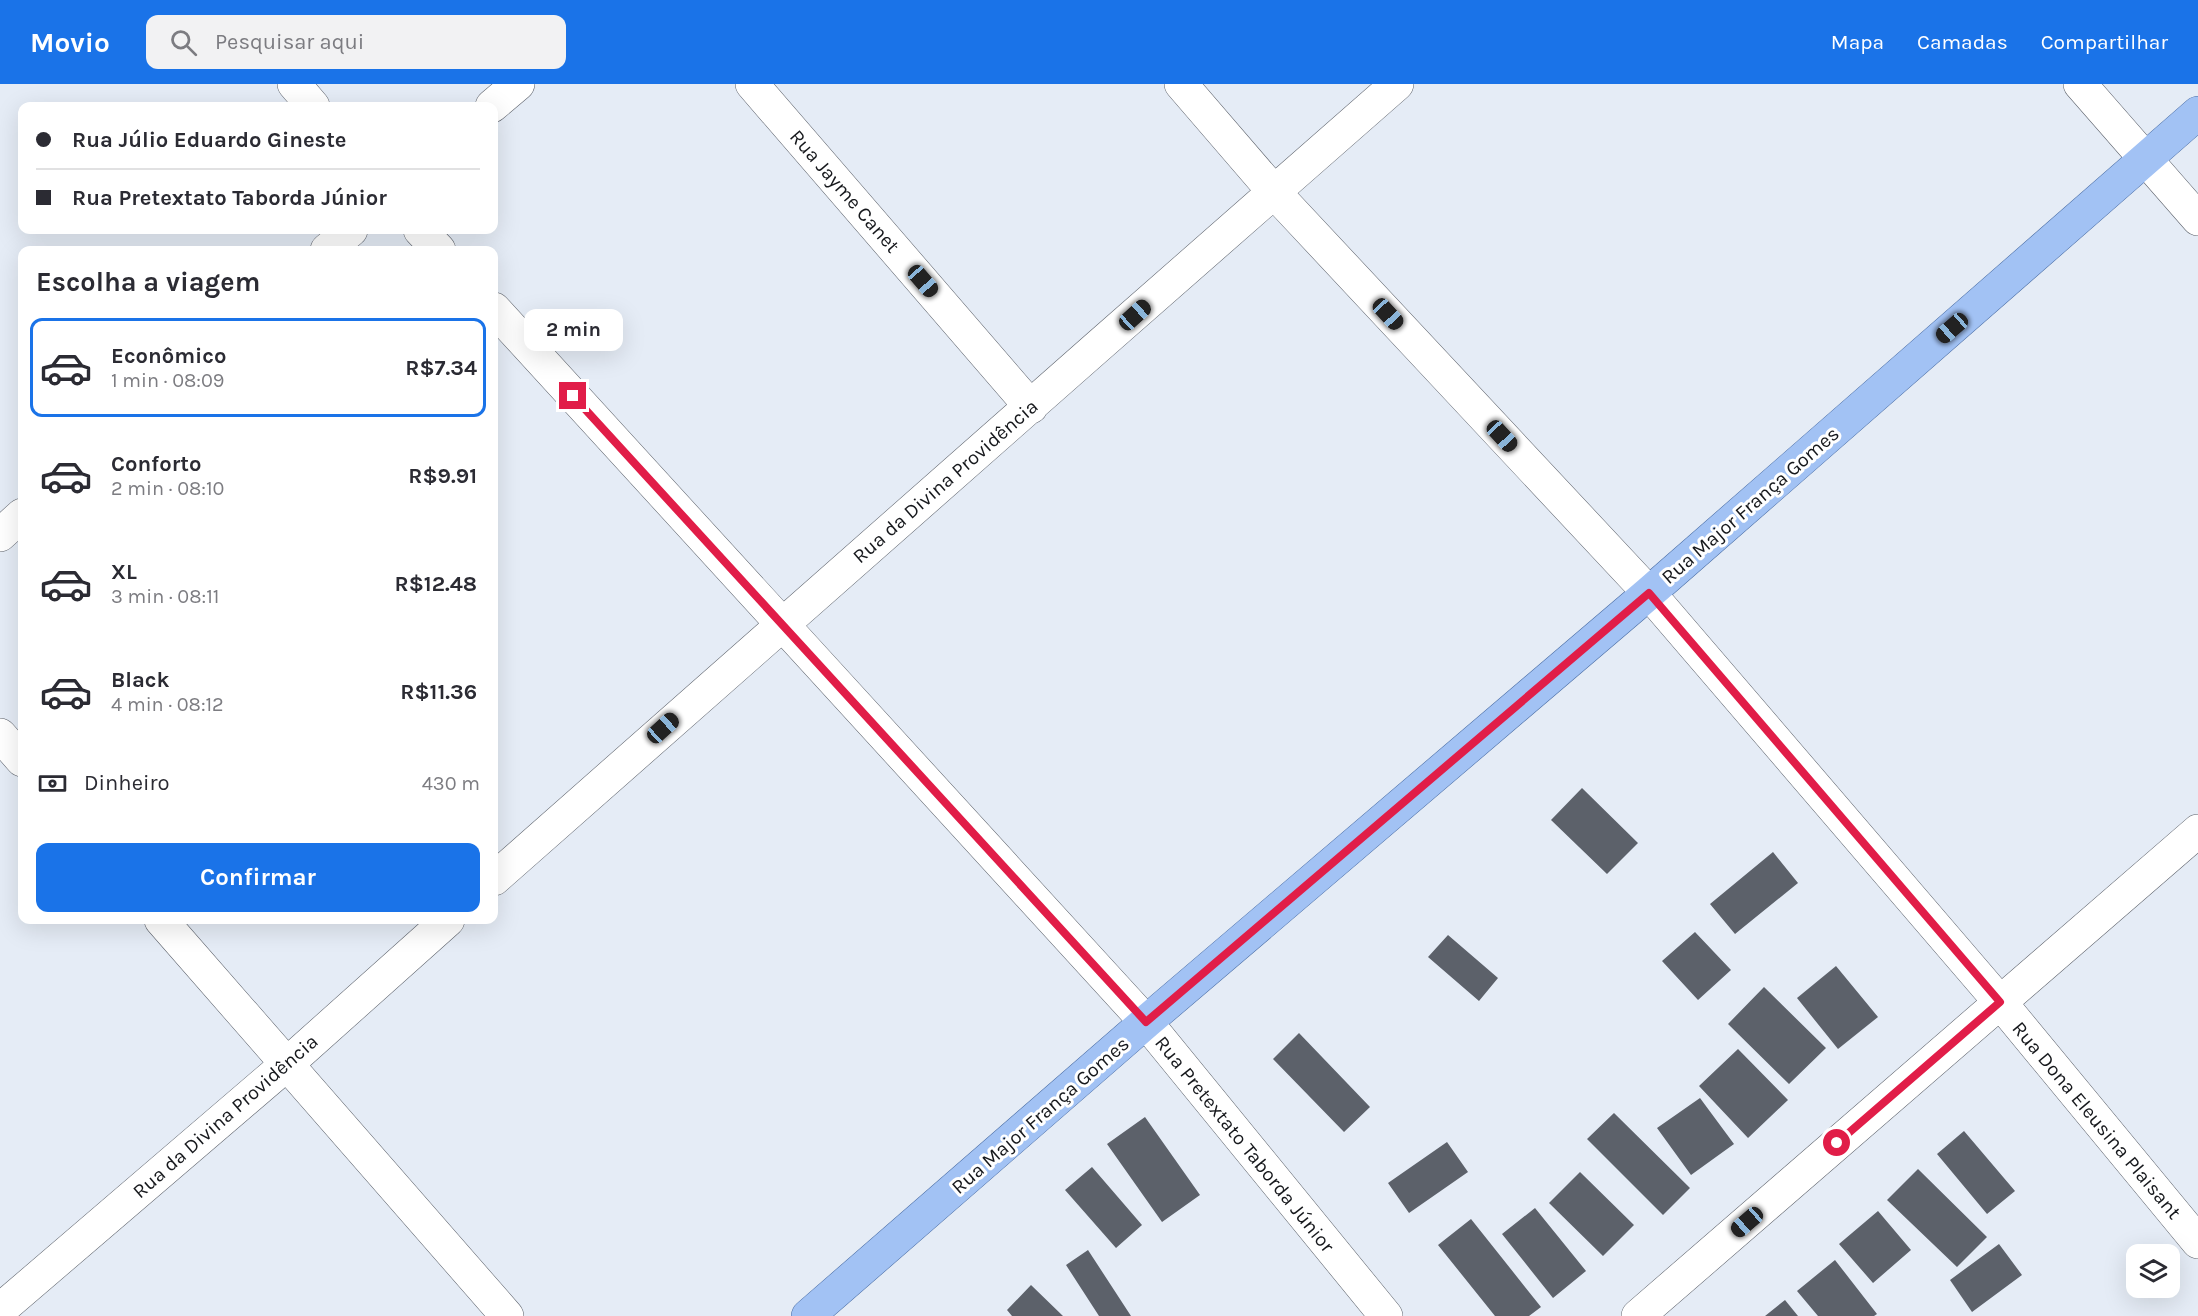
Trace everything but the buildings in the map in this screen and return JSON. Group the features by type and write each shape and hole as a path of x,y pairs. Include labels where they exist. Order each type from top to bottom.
{"main road":[{"name":"Rua Major França Gomes","path":"808,1316 1146,1022 1649,593 2198,113"}],"street":[{"path":"294,84 310,102"},
{"path":"497,102 518,84"},
{"name":"Rua Jayme Canet","path":"752,84 1031,407"},
{"name":"Rua Dona Eleusina Plaisant","path":"1181,84 1274,192 1649,593 2000,1002 2198,1242"},
{"name":"Rua da Divina Providência","path":"498,875 782,623 1397,84"},
{"path":"2079,84 2198,219"},
{"path":"332,246 346,234"},
{"path":"424,234 435,246"},
{"name":"Rua Pretextato Taborda Júnior","path":"498,313 1146,1022 1386,1316"},
{"path":"0,535 18,519"},
{"path":"0,735 18,755"},
{"path":"1638,1316 2198,831"},
{"path":"164,924 507,1316"},
{"name":"Rua da Divina Providência","path":"0,1310 287,1064 444,924"}],"route":[{"path":"573,396 1146,1022 1649,593 2000,1002 1837,1143"}]}
